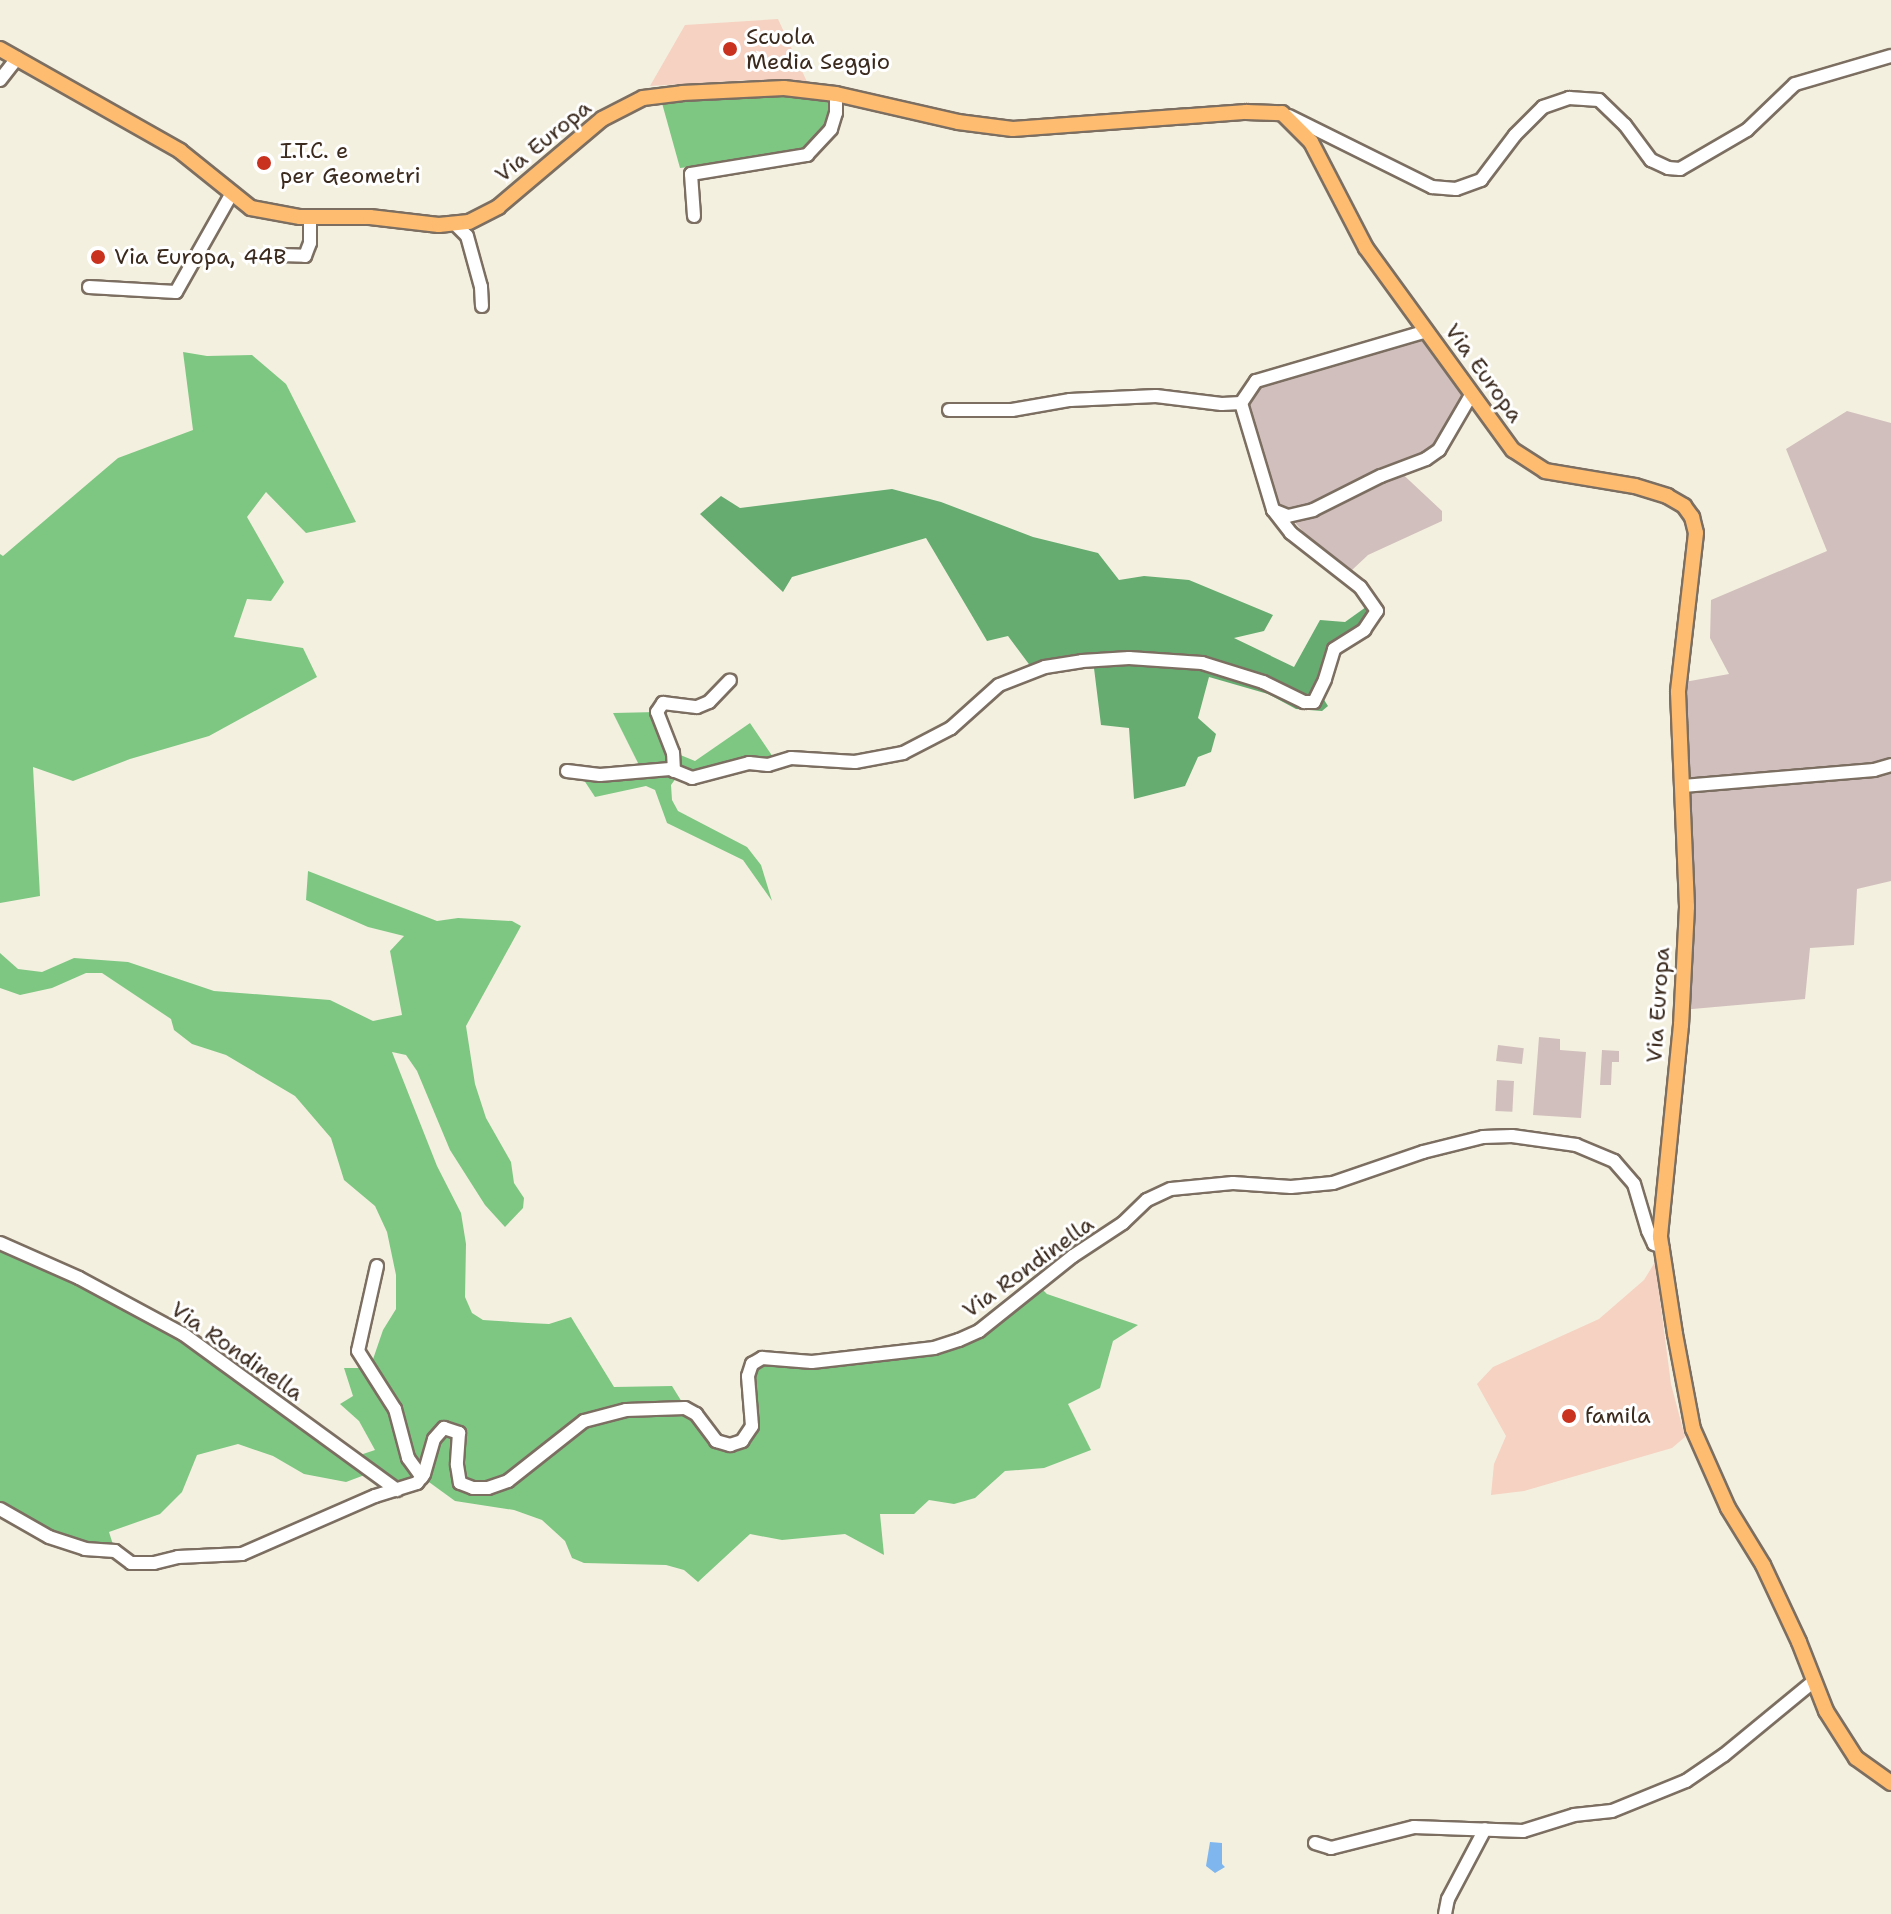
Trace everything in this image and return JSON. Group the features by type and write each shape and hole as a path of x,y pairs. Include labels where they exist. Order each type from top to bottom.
{"main road":[{"name":"Via Europa","path":"0,49 180,151 251,208 310,217 469,222 498,207 602,119 643,98 735,88 784,88 836,94 958,122 1013,129 1246,112 1282,113 1311,142 1366,248 1513,450 1545,471 1571,478 1635,486 1667,496 1684,506 1692,517 1696,533 1678,692 1687,907 1662,1247 1693,1429 1728,1508 1763,1565 1799,1642 1826,1711 1856,1758 1891,1783"}],"street":[{"path":"1282,113 1432,187 1456,189 1481,180 1515,135 1543,107 1569,98 1599,100 1625,125 1651,160 1668,168 1680,169 1747,130 1795,84 1891,56"},
{"path":"0,80 17,58"},
{"path":"694,216 691,174 807,155 831,129 836,113 836,94"},
{"path":"89,287 176,292 232,193"},
{"path":"281,255 305,256 310,243 310,217"},
{"path":"454,223 467,236 481,287 482,306"},
{"path":"1241,403 1256,381 1268,374 1427,331"},
{"path":"1273,510 1288,516 1313,510 1381,476 1426,459 1439,450 1471,395"},
{"path":"949,410 1012,410 1070,400 1156,396 1222,404 1241,403"},
{"path":"567,771 600,775 641,769 674,771 692,778 749,763 768,765 791,758 855,762 903,753 951,728 999,685 1045,667 1082,661 1129,658 1202,663 1263,682 1304,702 1314,702 1334,649 1364,630 1377,611 1360,587 1291,533 1273,510 1241,403"},
{"path":"674,771 673,753 657,712 663,703 697,707 709,702 730,680"},
{"path":"1683,786 1874,770 1891,765"},
{"name":"Via Rondinella","path":"422,1477 434,1439 444,1428 459,1433 457,1465 460,1483 473,1488 488,1488 508,1481 584,1421 626,1410 685,1408 696,1414 716,1441 730,1445 742,1441 752,1426 748,1376 752,1364 762,1358 812,1362 934,1348 959,1340 979,1331 1073,1256 1123,1223 1147,1200 1171,1189 1233,1183 1314,1187 1483,1137 1525,1137 1576,1145 1614,1161 1634,1184 1648,1231 1654,1244 1662,1247"},
{"name":"Via Rondinella","path":"0,1243 79,1278 183,1334 397,1490"},
{"path":"0,1509 49,1537 85,1549 115,1551 131,1563 154,1563 178,1557 242,1554 417,1483 422,1477 408,1458 395,1409 358,1351 377,1266"},
{"path":"1315,1843 1331,1848 1414,1827 1523,1831 1574,1815 1612,1811 1652,1798 1686,1781 1724,1755 1813,1682"},
{"path":"1445,1914 1448,1899 1485,1829"}],"shaded area":[{"name":"Scuola Media Seggio","path":"778,19 808,84 750,80 650,86 685,25"},
{"path":"1424,337 1466,396 1436,446 1395,467 1442,511 1442,521 1368,555 1351,571 1318,548 1279,505 1255,433 1249,405 1251,395 1258,385"},
{"path":"1847,411 1891,423 1891,881 1857,889 1854,945 1810,948 1805,999 1681,1010 1679,683 1729,674 1710,638 1711,600 1827,551 1786,449"},
{"path":"1539,1037 1560,1039 1560,1050 1586,1052 1581,1118 1533,1115"},
{"path":"1498,1045 1524,1048 1522,1064 1496,1061"},
{"path":"1602,1050 1619,1051 1619,1062 1612,1062 1611,1085 1600,1085"},
{"path":"1497,1080 1514,1081 1512,1112 1495,1111"},
{"path":"1655,1262 1671,1384 1685,1437 1672,1448 1524,1491 1491,1495 1494,1464 1506,1436 1477,1384 1493,1367 1599,1319 1644,1280"}],"green space":[{"path":"836,94 836,113 807,155 702,172 698,166 680,168 660,96"},
{"path":"183,352 207,356 252,355 286,384 356,522 306,533 266,492 247,517 284,582 271,601 247,599 234,637 303,648 317,677 209,736 130,759 73,781 33,767 40,896 0,903 0,554 3,556 118,458 193,430"},
{"path":"892,489 941,502 1033,537 1098,553 1119,580 1144,576 1189,580 1273,615 1264,631 1234,638 1294,667 1320,620 1345,622 1373,602 1374,621 1348,635 1319,692 1328,706 1322,711 1296,709 1268,694 1209,677 1198,718 1216,734 1211,752 1198,757 1185,786 1134,799 1129,728 1101,725 1093,660 1034,671 1008,636 987,641 926,538 792,577 783,592 700,514 721,496 740,508"},
{"path":"657,712 673,752 695,761 750,723 775,760 679,774 671,785 672,800 678,811 747,847 761,865 772,901 743,860 667,823 655,790 646,786 595,797 578,771 641,769 613,713"},
{"path":"308,871 437,921 458,918 512,921 521,926 466,1026 475,1084 486,1118 511,1162 514,1183 524,1198 523,1208 505,1227 485,1205 450,1150 417,1071 406,1055 392,1052 437,1166 461,1213 466,1244 465,1297 472,1313 483,1320 549,1324 571,1317 614,1387 672,1386 685,1407 705,1428 730,1445 749,1433 752,1364 794,1363 955,1341 1037,1284 1047,1294 1138,1325 1113,1341 1100,1388 1068,1404 1091,1450 1044,1468 1005,1471 975,1498 954,1504 929,1500 914,1514 880,1514 884,1555 845,1534 782,1540 750,1534 698,1582 684,1570 666,1565 584,1563 572,1558 565,1541 542,1520 514,1510 455,1501 422,1477 397,1490 370,1473 346,1482 304,1474 273,1456 238,1444 197,1455 182,1492 160,1514 109,1532 115,1551 85,1549 0,1509 0,1243 183,1334 351,1458 375,1450 359,1421 340,1404 353,1396 344,1368 370,1368 383,1330 396,1309 396,1275 387,1232 375,1206 344,1180 331,1138 295,1096 226,1055 192,1044 174,1030 171,1019 102,973 86,973 52,988 20,995 0,988 0,953 18,969 42,972 74,958 128,962 214,991 330,1000 373,1021 402,1015 390,951 404,936 368,927 306,900"}],"water":[{"path":"1210,1842 1222,1843 1222,1864 1225,1867 1215,1873 1206,1866"}],"place":[{"name":"Scuola Media Seggio","path":"730,49"},
{"name":"I.T.C. e per Geometri","path":"264,163"},
{"name":"Via Europa, 44B","path":"98,257"},
{"name":"famila","path":"1569,1416"}]}
